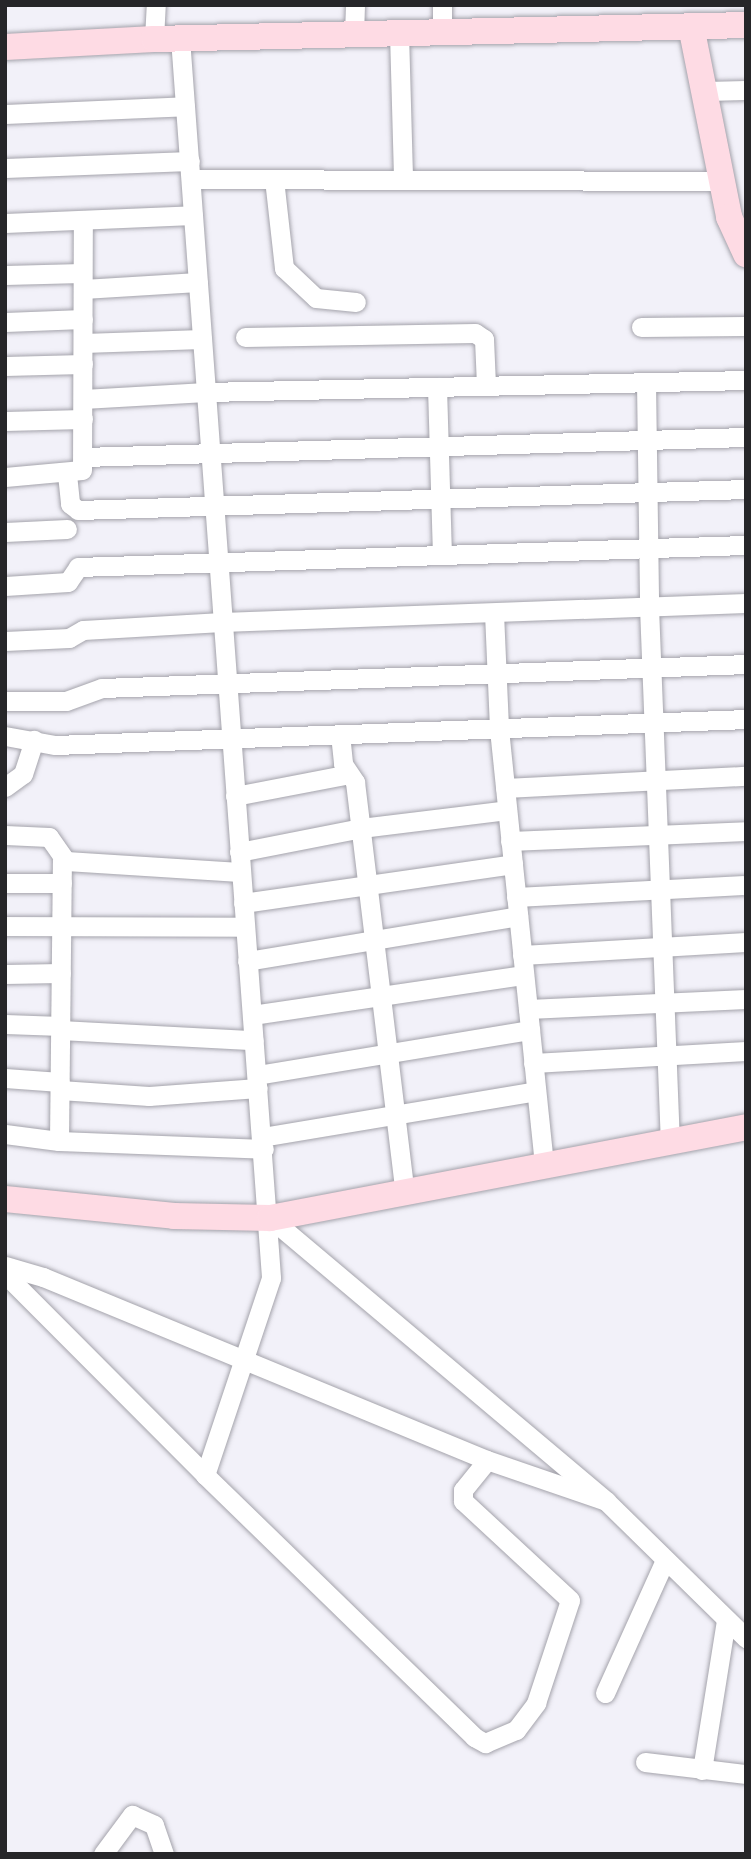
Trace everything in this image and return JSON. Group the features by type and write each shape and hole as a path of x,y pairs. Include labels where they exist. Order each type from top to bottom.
{"street":[{"path":"154,39 156,5"},
{"path":"354,34 355,5"},
{"path":"442,5 442,32"},
{"path":"691,26 729,217 745,250"},
{"path":"5,47 180,38 746,26"},
{"path":"399,33 403,180"},
{"path":"180,38 247,961 270,1218 271,1278 205,1475"},
{"path":"705,91 746,90"},
{"path":"5,114 185,106"},
{"path":"5,168 190,170 274,179 722,181"},
{"path":"274,179 284,268 316,298 356,302"},
{"path":"5,223 193,215"},
{"path":"5,477 80,473 83,457 83,220"},
{"path":"5,275 83,281 198,282"},
{"path":"5,322 83,319"},
{"path":"642,327 746,326"},
{"path":"245,337 475,333 484,339 486,386"},
{"path":"83,343 202,339"},
{"path":"5,366 83,364"},
{"path":"5,421 206,392 746,380"},
{"path":"646,382 649,607 670,1143"},
{"path":"436,387 442,553"},
{"path":"83,457 210,450 746,436"},
{"path":"67,474 70,504 78,510 746,489"},
{"path":"5,532 66,529"},
{"path":"5,586 68,582 78,567 218,560 746,545"},
{"path":"5,640 69,638 82,630 222,622 746,603"},
{"path":"494,612 499,729 544,1166"},
{"path":"5,701 66,701 102,688 227,687 746,664"},
{"path":"5,736 55,745 746,719"},
{"path":"340,734 349,774 355,782 405,1193"},
{"path":"5,787 23,774 34,740"},
{"path":"235,796 349,774"},
{"path":"505,788 746,776"},
{"path":"62,860 240,862 361,828 507,810"},
{"path":"510,841 746,831"},
{"path":"5,835 49,837 62,860 59,1141"},
{"path":"243,903 513,864"},
{"path":"5,883 62,883"},
{"path":"247,961 374,940 517,906 660,888 746,885"},
{"path":"5,926 62,924 245,927"},
{"path":"522,955 746,942"},
{"path":"5,974 61,973"},
{"path":"252,1015 524,975"},
{"path":"528,1009 746,999"},
{"path":"5,1024 254,1040"},
{"path":"5,1079 149,1096 258,1081 388,1051 530,1030"},
{"path":"533,1063 746,1051"},
{"path":"5,1134 59,1141 263,1143 396,1114 536,1091"},
{"path":"5,1199 174,1216 270,1218 746,1127"},
{"path":"270,1218 606,1501 746,1638"},
{"path":"5,1266 43,1277 487,1460 606,1501"},
{"path":"5,1274 205,1475 474,1737 485,1743 516,1730 536,1703 570,1600 463,1501 463,1490 487,1460"},
{"path":"605,1693 665,1560"},
{"path":"702,1770 726,1620"},
{"path":"645,1762 746,1774"},
{"path":"103,1854 132,1815 154,1825 164,1854"}]}
